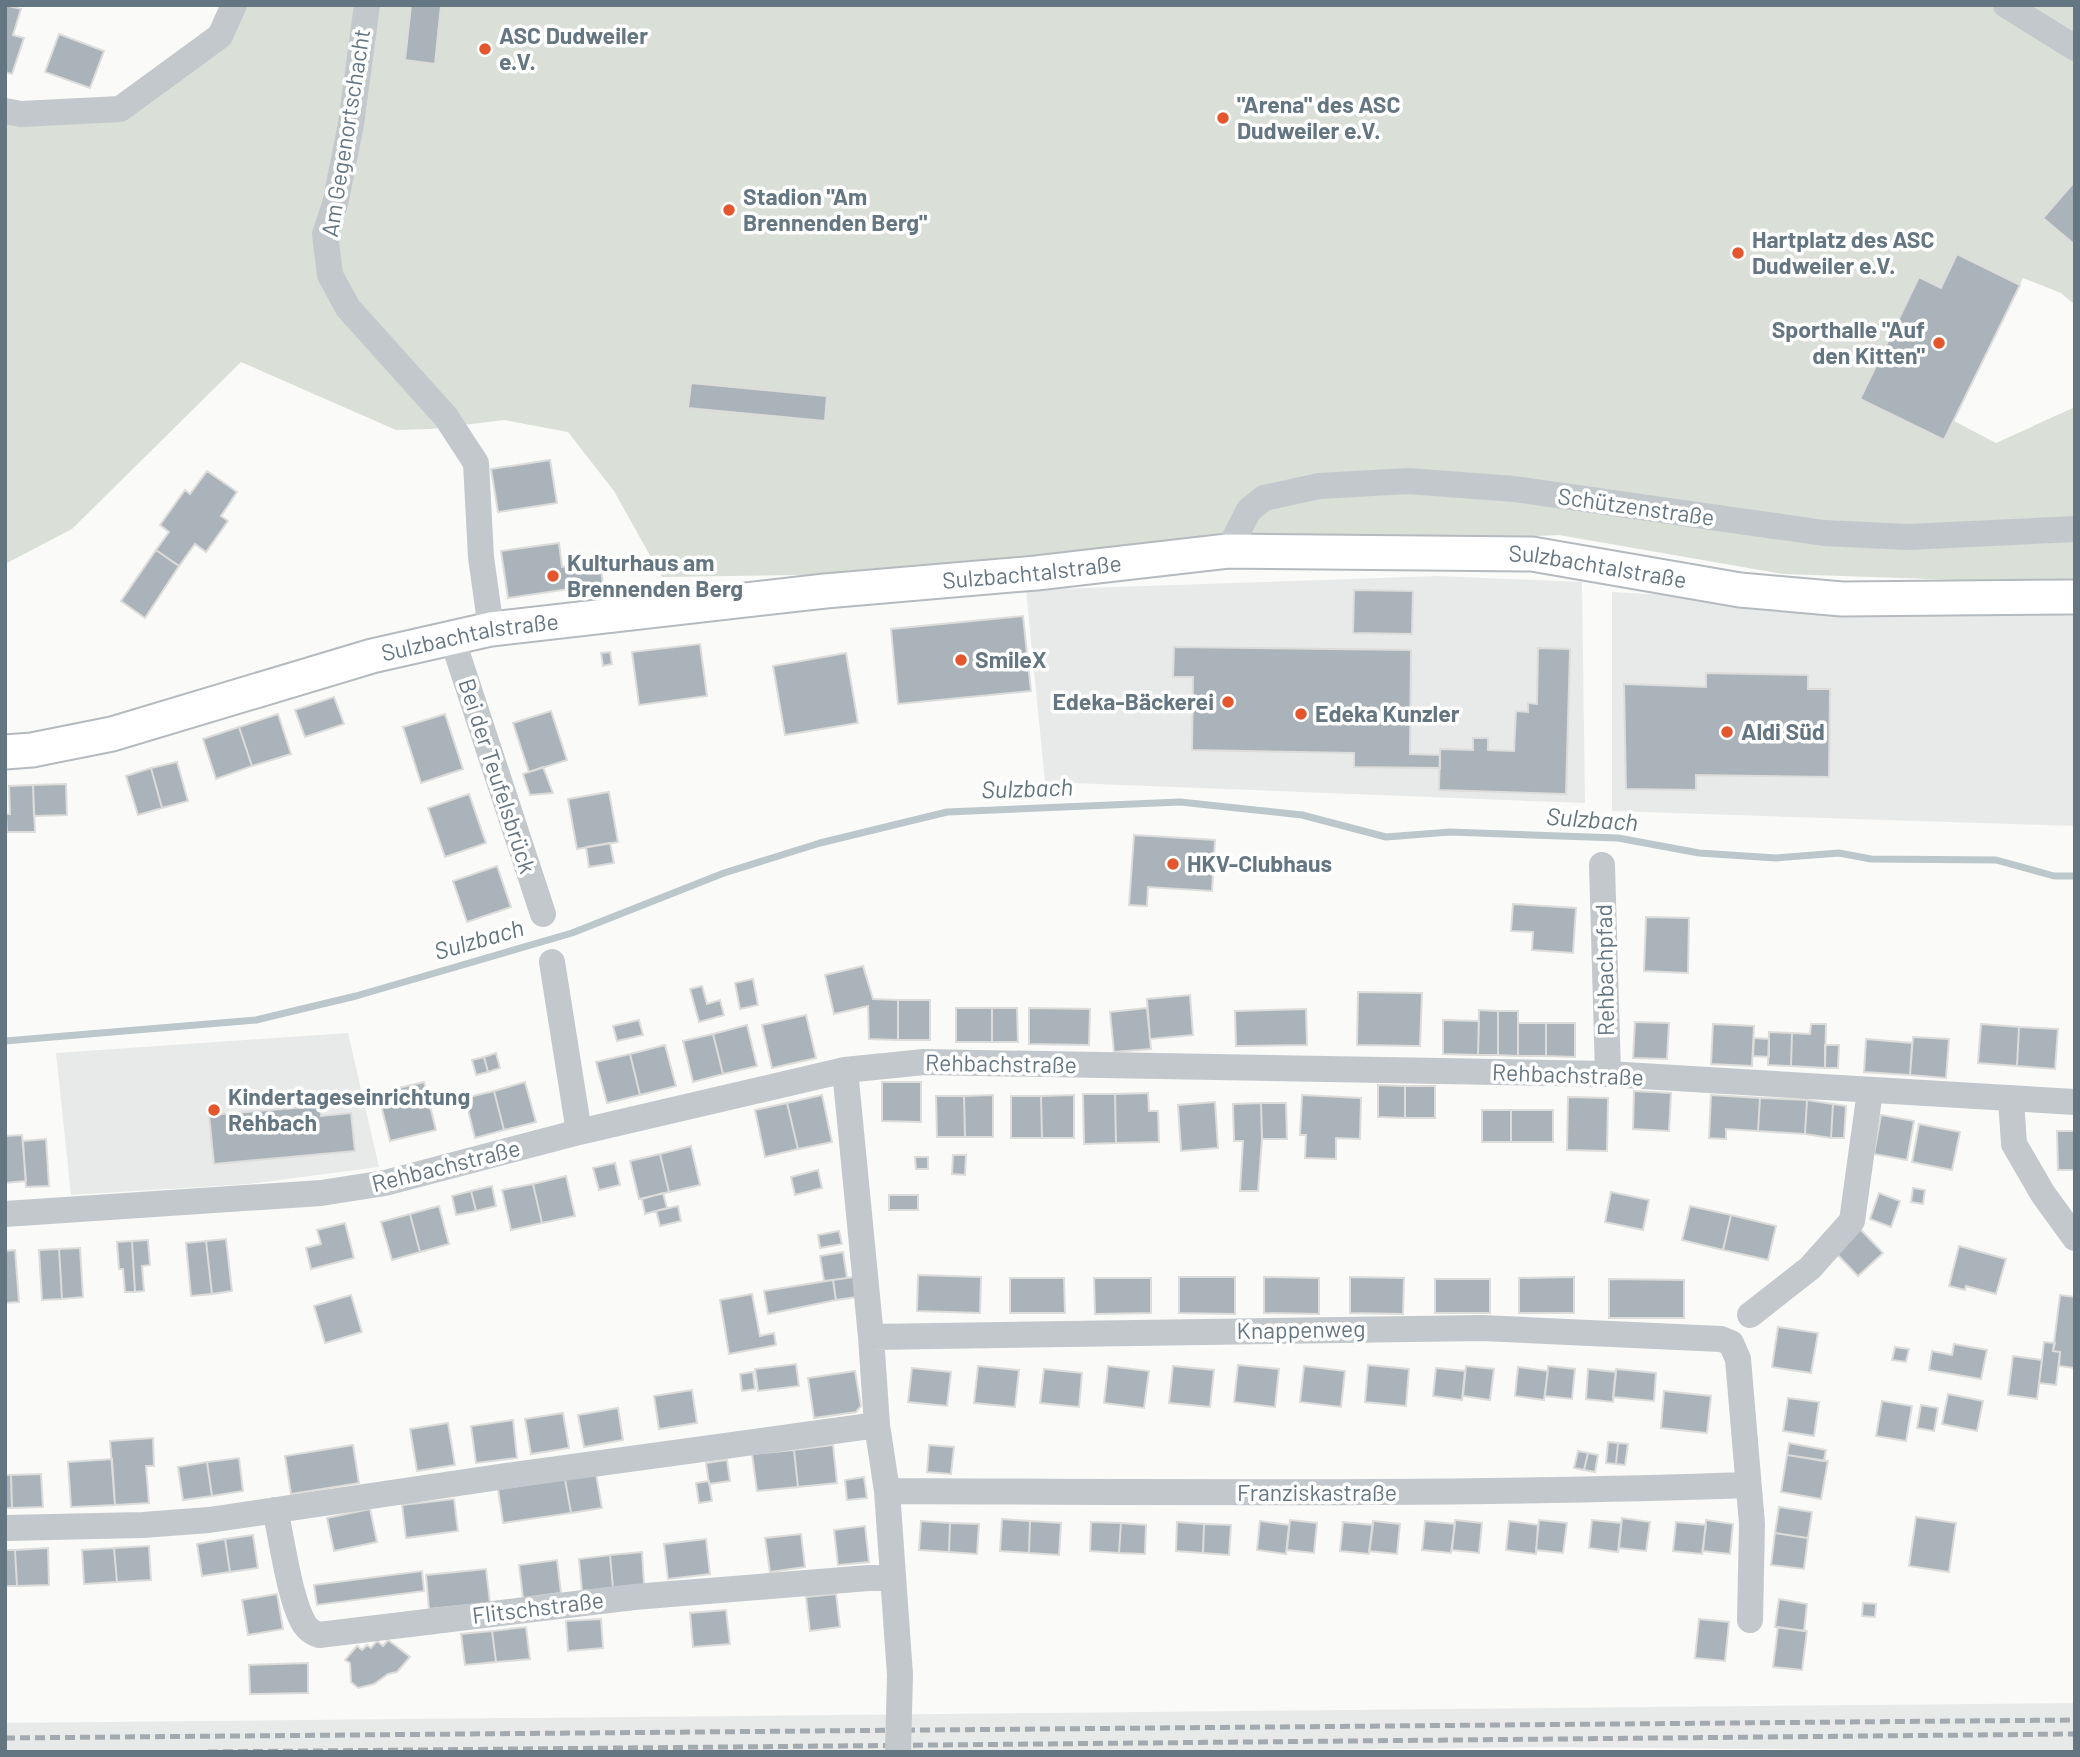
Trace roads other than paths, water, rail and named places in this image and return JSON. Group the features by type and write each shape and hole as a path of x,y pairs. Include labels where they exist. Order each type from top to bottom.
{"main road":[{"name":"Sulzbachtalstraße","path":"5,752 32,750 112,734 372,656 491,629 1228,551 1532,554 1740,590 1842,599 2075,597"}],"street":[{"path":"5,111 21,114 120,109 220,36 234,5"},
{"name":"Am Gegenortschacht","path":"367,5 351,124 335,204 326,234 330,275 348,307 446,417 476,464 481,557 491,629"},
{"path":"2006,5 2075,48"},
{"name":"Schützenstraße","path":"1228,551 1249,510 1264,498 1320,486 1408,481 1514,489 1824,533 1908,537 2075,529"},
{"name":"Bei der Teufelsbrück","path":"452,638 543,914"},
{"name":"Rehbachpfad","path":"1602,865 1608,1074"},
{"path":"552,962 579,1132"},
{"name":"Rehbachstraße","path":"5,1214 308,1194 360,1187 423,1174 579,1132 845,1070 924,1062 1608,1074 2075,1102"},
{"path":"845,1070 877,1425 887,1491 900,1675 898,1752"},
{"path":"1750,1315 1810,1268 1852,1221 1870,1091"},
{"path":"2011,1099 2014,1144 2043,1194 2075,1238"},
{"name":"Knappenweg","path":"871,1337 1482,1328 1721,1339 1731,1343 1738,1359 1748,1485"},
{"path":"5,1528 143,1525 209,1520 877,1425"},
{"path":"1748,1485 1752,1524 1750,1620"},
{"name":"Franziskastraße","path":"887,1491 1357,1494 1748,1485"},
{"name":"Flitschstraße","path":"275,1510 297,1608 305,1625 311,1632 319,1635 634,1597 893,1576"}],"waterway":[{"name":"Sulzbach","path":"5,1041 256,1020 356,996 572,933 724,873 820,843 947,812 1180,802 1302,815 1386,837 1450,832 1618,838 1699,853 1776,858 1839,853 1871,859 1996,860 2054,876 2075,876"}],"railway":[{"path":"5,1738 2075,1720"},
{"path":"208,1752 2075,1734"}],"place":[{"name":"ASC Dudweiler e.V.","path":"485,49"},
{"name":"\"Arena\" des ASC Dudweiler e.V.","path":"1223,118"},
{"name":"Stadion \"Am Brennenden Berg\"","path":"729,210"},
{"name":"Hartplatz des ASC Dudweiler e.V.","path":"1738,253"},
{"name":"Sporthalle \"Auf den Kitten\"","path":"1939,343"},
{"name":"Kulturhaus am Brennenden Berg","path":"553,576"},
{"name":"SmileX","path":"961,660"},
{"name":"Edeka-Bäckerei","path":"1228,702"},
{"name":"Edeka Kunzler","path":"1301,714"},
{"name":"Aldi Süd","path":"1727,732"},
{"name":"HKV-Clubhaus","path":"1173,864"},
{"name":"Kindertageseinrichtung Rehbach","path":"214,1110"}]}
